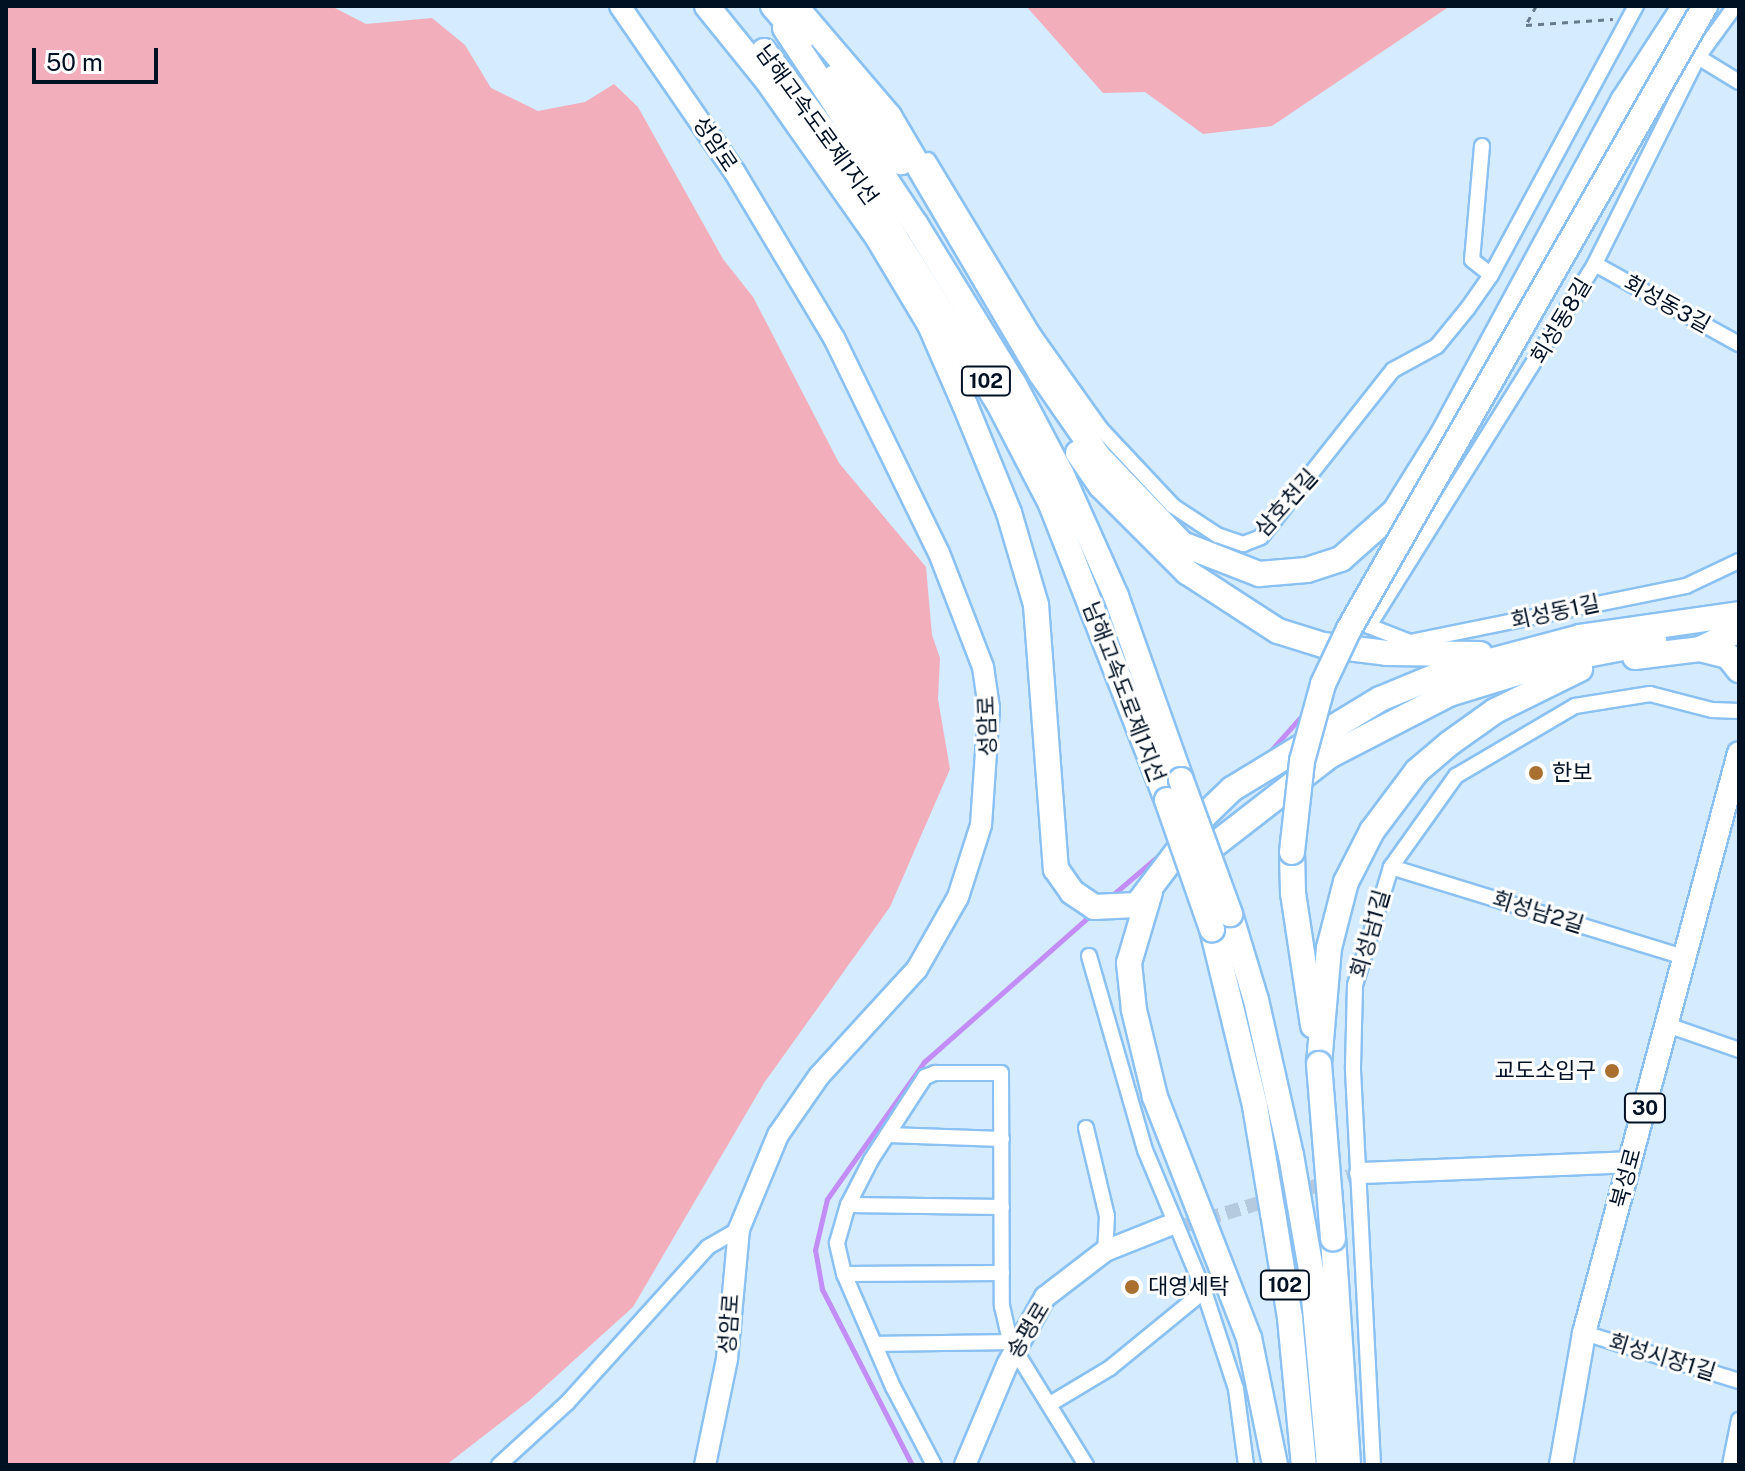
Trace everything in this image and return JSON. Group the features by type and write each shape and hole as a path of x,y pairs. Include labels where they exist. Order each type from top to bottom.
{"highway":[{"path":"707,6 767,80 878,238 930,325 994,473 1036,605 1056,869 1072,892 1094,907 1137,905 1329,756 1449,694 1560,660 1739,629"},
{"name":"남해고속도로제1지선","path":"727,6 849,163 998,402 1051,504 1174,790"},
{"path":"772,6 894,152 1048,409 1101,486 1187,572 1278,631 1323,645 1377,652 1474,654 1538,648"},
{"name":"남해고속도로제1지선","path":"772,6 1021,397 1116,596 1174,790 1221,922 1256,1000 1312,1275 1329,1465"},
{"path":"795,6 889,116 1041,374 1141,505 1182,544 1259,574 1307,570 1341,559 1371,535 1422,471 1623,101 1685,6"},
{"path":"1348,1465 1319,1064 1293,893 1292,852 1302,761 1323,684 1349,629 1705,6"},
{"path":"1689,620 1739,597"},
{"path":"1275,1465 1249,1338 1155,1097 1134,1010 1129,963 1150,892 1205,815 1251,775 1380,699 1441,674 1538,648 1689,620 1739,614"},
{"path":"1319,1064 1329,948 1346,882 1372,831 1417,771 1495,711 1549,680 1597,663 1700,649 1739,629"},
{"path":"1700,649 1728,656 1739,670"},
{"name":"남해고속도로제1지선","path":"1221,922 1290,1318 1304,1465"}],"main road":[{"name":"성암로","path":"620,6 734,171 834,338 939,553 983,667 989,708 981,825 958,897 917,969 819,1076 778,1135 739,1229 727,1359 705,1465"},
{"name":"북성로","path":"1561,1465 1584,1333 1739,753"},
{"path":"1354,1174 1631,1162"},
{"name":"송평로","path":"965,1465 1013,1345 1045,1297 1105,1251 1179,1224"}],"street":[{"name":"삼호천길","path":"811,6 932,166 1034,335 1100,428 1173,506 1217,535 1243,544 1261,537 1393,370 1437,346 1491,275 1632,12"},
{"name":"회성동8길","path":"1369,626 1595,264 1698,57 1735,6"},
{"path":"1698,57 1739,82"},
{"path":"1482,146 1472,260 1491,275"},
{"name":"회성동3길","path":"1595,264 1739,344"},
{"name":"회성동1길","path":"1369,626 1410,642 1686,586 1739,561"},
{"name":"회성남1길","path":"1373,1465 1354,1174 1355,985 1391,867 1456,776 1575,706 1650,694 1712,710 1739,711"},
{"name":"회성남2길","path":"1391,867 1686,958"},
{"path":"1089,956 1145,1150 1179,1224 1236,1389 1246,1465"},
{"path":"1667,1025 1739,1050"},
{"path":"934,1465 908,1422 844,1274 837,1243 848,1205 888,1135 925,1077 935,1073 1001,1073 1002,1273 1013,1345 1086,1465"},
{"path":"1086,1128 1107,1216 1105,1251"},
{"path":"888,1135 1002,1139"},
{"path":"848,1205 1002,1207"},
{"path":"499,1465 567,1403 708,1247 739,1229"},
{"path":"844,1274 1002,1273"},
{"path":"1050,1404 1110,1368 1204,1291"},
{"name":"회성시장1길","path":"1584,1333 1739,1381"},
{"path":"875,1344 1013,1345"},
{"path":"1730,1465 1739,1420"}],"path":[{"path":"1536,6 1526,25 1632,12"}],"shaded area":[{"path":"6,6 331,6 366,24 432,18 465,45 491,88 538,111 585,102 614,84 638,107 723,259 753,297 839,463 926,567 932,635 940,658 938,699 950,769 890,907 764,1083 633,1307 530,1400 446,1465 6,1465"},
{"path":"1026,6 1450,6 1272,126 1203,134 1145,92 1103,93"}],"waterway":[{"path":"1266,756 1305,712"},
{"path":"1109,898 1165,850"},
{"path":"912,1465 822,1289 815,1250 827,1199 924,1062 1093,913"}],"tunnel":[{"path":"1186,1225 1349,1176"}],"place":[{"name":"한보","path":"1536,773"},
{"name":"교도소입구","path":"1612,1071"},
{"name":"대영세탁","path":"1132,1287"}]}
